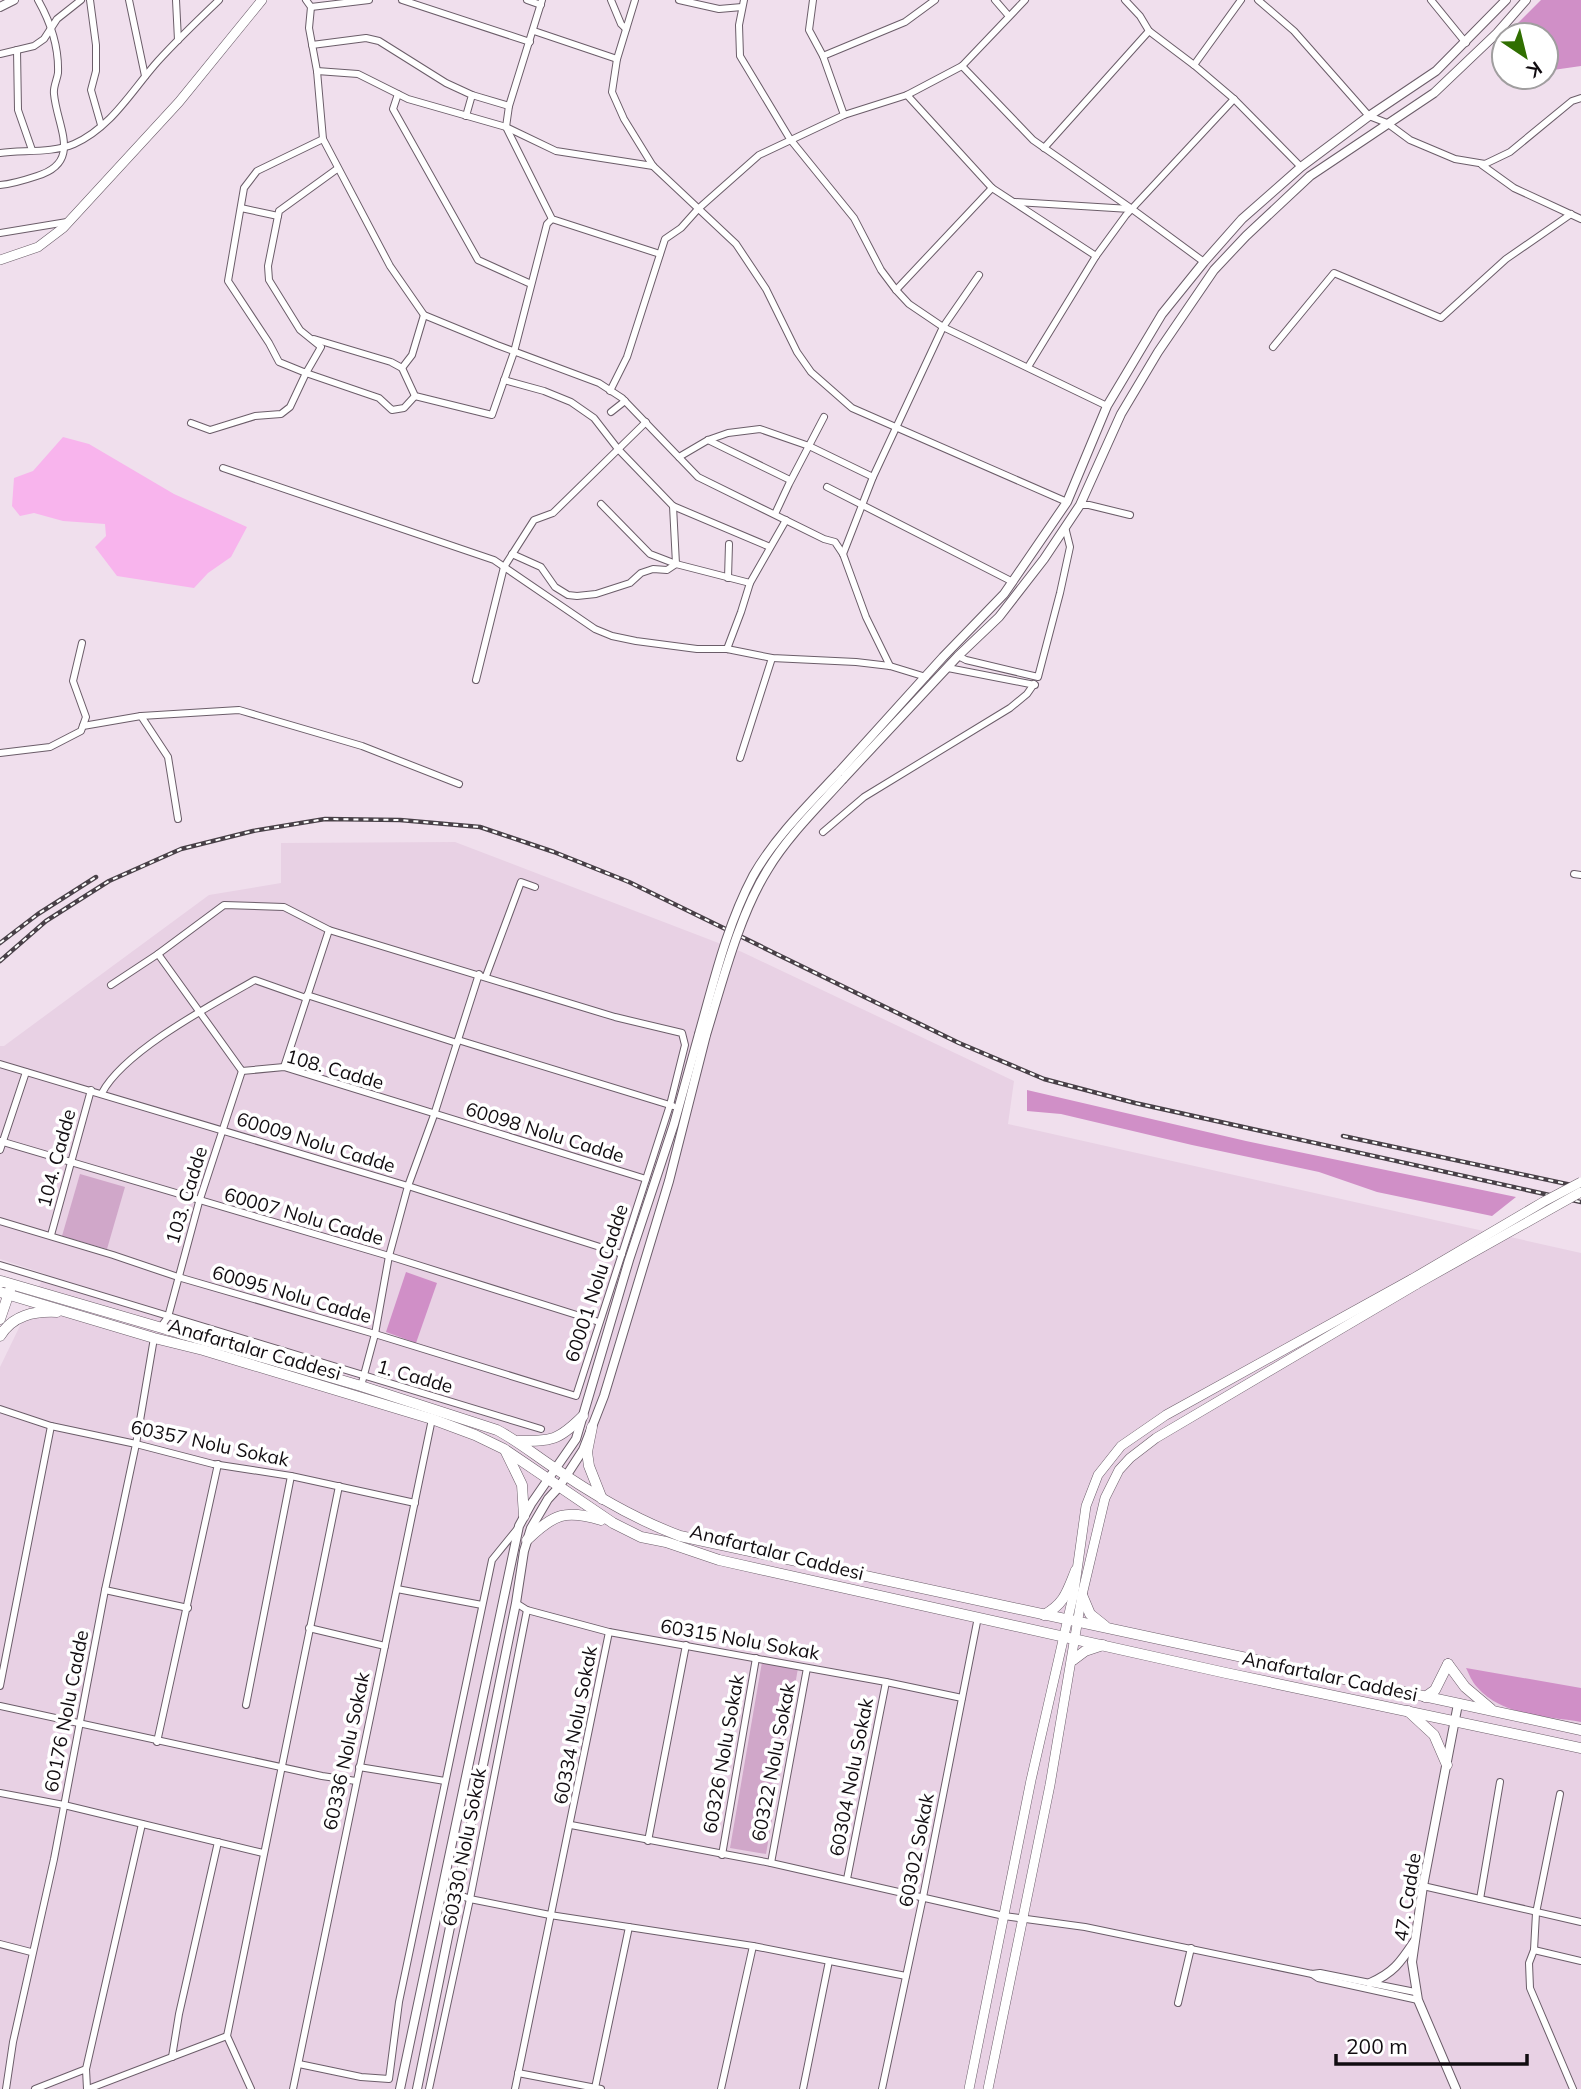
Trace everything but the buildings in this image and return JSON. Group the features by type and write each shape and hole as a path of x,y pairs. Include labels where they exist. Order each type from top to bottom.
{"main road":[{"path":"0,260 38,247 68,222 179,102 262,0"},
{"path":"1073,1621 1082,1595 1105,1498 1119,1470 1130,1458 1156,1438 1542,1202 1581,1182"},
{"path":"969,2089 1031,1780 1070,1637 1076,1570 1086,1506 1098,1475 1121,1446 1166,1415 1581,1192"},
{"path":"0,1319 3,1286"},
{"name":"Anafartalar Caddesi","path":"3,1286 154,1338 203,1350 432,1419 475,1435 504,1449 613,1523 641,1537 666,1542 719,1560 1581,1748"},
{"name":"Anafartalar Caddesi","path":"3,1286 362,1381 497,1430 602,1499 644,1522 680,1536 1581,1730"},
{"path":"0,1336 9,1323 41,1311 75,1313"},
{"path":"517,1441 550,1441 570,1429 583,1416"},
{"path":"592,1427 587,1452 589,1466 602,1499"},
{"path":"504,1449 522,1485 524,1516"},
{"path":"527,1540 549,1520 560,1515 579,1513 613,1523"},
{"path":"1044,1615 1058,1606 1065,1597 1076,1570"},
{"path":"1082,1595 1090,1614 1111,1630"},
{"path":"988,2089 1073,1660 1070,1637"},
{"path":"1073,1660 1085,1651 1105,1645"},
{"path":"1425,1698 1435,1690 1448,1664 1465,1687 1494,1711"},
{"path":"1408,1711 1434,1735 1447,1765"}],"street":[{"path":"0,7 14,0"},
{"path":"0,185 35,177 56,168 64,153 53,92 58,73 52,26 38,0"},
{"path":"0,54 34,46 44,39 57,19 81,0"},
{"path":"90,0 96,45 96,71 91,90 102,125"},
{"path":"129,0 145,76"},
{"path":"176,0 178,40"},
{"path":"0,153 55,150 75,144 117,113 145,76 219,0"},
{"path":"306,0 311,7 309,28 317,71 323,139 390,266 424,315 599,383 625,401 698,477 835,542 844,554 866,617 891,666"},
{"path":"311,7 369,0"},
{"path":"402,0 530,42"},
{"path":"527,0 542,2 509,106 506,127 552,219 660,254"},
{"path":"611,0 621,24 626,29"},
{"path":"635,0 617,59 612,92 624,119 653,166 736,244 766,289 797,352 811,372 852,408 1067,502"},
{"path":"679,0 719,9 743,3 738,40 740,56 790,139 853,218 881,270 909,304 943,327 1107,406"},
{"path":"813,0 808,30 822,56 844,115"},
{"path":"822,56 905,22 935,0"},
{"path":"995,0 1008,15"},
{"path":"610,391 627,358 665,239 681,228 698,209 759,155 844,115 907,95 962,66 1025,0"},
{"path":"1125,0 1140,16 1149,32 1234,99 1301,167"},
{"path":"1194,65 1241,0"},
{"path":"1258,0 1294,31 1369,116 1387,123 1410,140 1436,153 1480,164 1514,188 1581,219"},
{"path":"1431,0 1466,43"},
{"path":"299,2064 361,2077 389,2079 399,2003 492,1560 519,1526 576,1439 674,1106 750,906 768,870 841,775 1013,582 1067,502 1107,406 1162,314 1204,262 1242,219 1301,167 1369,116 1436,71 1506,0"},
{"path":"841,775 999,617 1044,559 1080,505 1121,414 1158,352 1214,270 1310,176 1434,93 1497,33 1526,0"},
{"path":"534,31 617,59"},
{"path":"1044,148 1149,32"},
{"path":"312,45 366,38 379,41 451,85 472,95 509,106"},
{"path":"17,50 18,110 32,150"},
{"path":"962,66 1021,129 1044,148 1204,262"},
{"path":"317,71 358,74 398,94 506,127 556,151 653,166"},
{"path":"398,94 393,109 478,260 531,284"},
{"path":"466,116 472,95"},
{"path":"907,95 992,188 1096,256"},
{"path":"1480,164 1510,152 1572,101 1581,98"},
{"path":"1028,367 1096,256 1132,209 1234,99"},
{"path":"1572,101 1581,105"},
{"path":"323,139 257,172 244,188 228,281 279,362 379,398 392,410 404,408 415,396"},
{"path":"191,423 210,430 255,416 281,414 290,407 321,347 300,330 269,280 268,266 279,211 337,169"},
{"path":"896,290 992,188"},
{"path":"1014,202 1132,209"},
{"path":"241,208 278,216"},
{"path":"1273,347 1334,273 1441,318 1506,259 1571,214"},
{"path":"415,396 492,415 514,352 547,224 552,219"},
{"path":"0,233 68,222"},
{"path":"844,554 873,477 943,327 979,275"},
{"path":"402,368 412,355 424,315"},
{"path":"309,337 391,362 402,368 415,396"},
{"path":"504,380 571,402 594,418 618,449 673,506 770,547"},
{"path":"611,412 625,401"},
{"path":"775,514 824,417"},
{"path":"476,680 504,567 534,520 553,513 646,422"},
{"path":"679,457 708,440 738,430 760,429 809,446 873,477"},
{"path":"708,440 790,480"},
{"path":"223,468 494,560 595,629 612,636 697,649 727,649 772,658 891,666 926,677"},
{"path":"827,487 863,503 1013,582"},
{"path":"601,504 650,554 676,564 750,583"},
{"path":"1080,505 1129,515"},
{"path":"673,506 676,564"},
{"path":"727,649 750,583 786,520"},
{"path":"958,656 1038,677 1070,547 1065,527"},
{"path":"728,578 729,544"},
{"path":"512,554 541,567 555,587 568,595 577,596 596,594 630,583 641,573 653,569 667,570 676,564"},
{"path":"0,753 50,747 80,731 86,717 73,681 82,643"},
{"path":"740,758 772,658"},
{"path":"823,832 864,797 1010,708 1036,685 948,668"},
{"path":"82,726 141,716 239,710 362,746 458,784"},
{"path":"141,716 168,757 178,819"},
{"path":"362,1381 375,1334 389,1256 408,1186 435,1115 458,1042 521,881 534,887"},
{"path":"111,985 224,905 284,907 330,930 482,975"},
{"path":"284,1067 330,930"},
{"path":"158,954 242,1071"},
{"name":"60001 Nolu Cadde","path":"482,975 615,1017 682,1033 685,1045 674,1106 646,1179 576,1396"},
{"path":"102,1093 124,1065 200,1012 255,980 674,1106"},
{"path":"417,2089 527,1540 548,1499 583,1450 604,1396 669,1181 703,1034"},
{"name":"60009 Nolu Cadde","path":"0,1064 408,1186 622,1254"},
{"name":"108. Cadde","path":"242,1071 284,1067 435,1115"},
{"name":"103. Cadde","path":"160,1328 168,1317 199,1202 242,1071"},
{"path":"0,1150 26,1072"},
{"name":"104. Cadde","path":"51,1235 91,1090"},
{"name":"60098 Nolu Cadde","path":"435,1115 646,1179"},
{"name":"60007 Nolu Cadde","path":"1,1141 199,1202 389,1256 599,1322"},
{"name":"60095 Nolu Cadde","path":"0,1222 51,1235 178,1277 576,1396"},
{"name":"1. Cadde","path":"0,1265 362,1381 541,1429"},
{"name":"60176 Nolu Cadde","path":"6,2089 31,1952 54,1860 105,1590 136,1444 154,1338"},
{"name":"60357 Nolu Sokak","path":"0,1409 51,1426 218,1464 291,1476 415,1503"},
{"name":"60336 Nolu Sokak","path":"293,2089 432,1419"},
{"path":"0,1686 51,1426"},
{"path":"157,1742 218,1464"},
{"path":"246,1705 291,1476"},
{"path":"251,2089 227,2036 339,1486"},
{"path":"400,2089 519,1526"},
{"path":"397,1589 482,1605"},
{"path":"105,1590 188,1608"},
{"name":"60315 Nolu Sokak","path":"516,1603 527,1609 609,1632 961,1698"},
{"name":"60330 Nolu Sokak","path":"429,2089 470,1899 527,1609"},
{"name":"60302 Sokak","path":"882,2089 978,1617"},
{"path":"309,1628 385,1646"},
{"name":"60334 Nolu Sokak","path":"515,2089 609,1632"},
{"path":"648,1841 686,1645"},
{"name":"60326 Nolu Sokak","path":"722,1855 756,1658"},
{"name":"60322 Nolu Sokak","path":"771,1863 807,1668"},
{"name":"60304 Nolu Sokak","path":"847,1879 886,1682"},
{"name":"47. Cadde","path":"1457,2089 1416,1996 1412,1962 1423,1886 1458,1704"},
{"path":"0,1706 157,1742 356,1781"},
{"path":"359,1767 445,1781"},
{"path":"1480,1899 1500,1782"},
{"path":"0,1793 64,1805 263,1853"},
{"path":"1560,1794 1536,1913 1530,1988 1573,2089"},
{"path":"142,1824 86,2069 88,2089 227,2036"},
{"path":"571,1825 771,1863 1004,1916 1085,1927 1312,1974 1320,1973 1370,1983 1416,1996"},
{"path":"172,2057 179,2014 218,1842"},
{"path":"1423,1886 1581,1922"},
{"path":"457,1894 550,1915 753,1946 906,1976"},
{"path":"518,2073 598,2088 629,1927"},
{"path":"1370,1983 1386,1976 1399,1964 1415,1940"},
{"path":"0,1944 31,1952"},
{"path":"721,2089 753,1946"},
{"path":"1178,2003 1191,1948"},
{"path":"1534,1950 1581,1961"},
{"path":"803,2089 830,1961"},
{"path":"1312,1974 1318,1978 1416,1996"},
{"path":"35,2089 86,2069"},
{"path":"0,2079 9,2076"}],"shaded area":[{"path":"1541,0 1581,0 1581,66 1560,69 1560,21 1520,21"},
{"path":"63,437 89,444 174,494 247,527 231,557 208,573 194,588 117,576 95,547 106,536 105,524 63,521 34,513 20,516 12,506 14,478 33,471"},
{"path":"455,842 742,952 1014,1081 1008,1124 1581,1253 1581,2089 0,2089 0,1367 45,1274 0,1259 0,1046 4,1046 209,895 281,883 281,843"},
{"path":"1027,1090 1246,1141 1516,1197 1492,1216 1377,1192 1319,1172 1061,1114 1027,1111"},
{"path":"80,1174 125,1187 107,1249 62,1236"},
{"path":"406,1272 437,1283 416,1343 386,1332"},
{"path":"762,1662 798,1668 766,1854 730,1848"},
{"path":"1466,1668 1581,1688 1581,1722 1525,1713 1499,1704 1477,1687"}],"railway":[{"path":"0,961 46,921 109,881 181,849 253,831 325,819 400,820 480,827 554,852 629,882 959,1043 1044,1079 1135,1103 1581,1202"},
{"path":"0,943 38,914 96,877"},
{"path":"1343,1136 1581,1187"}]}
